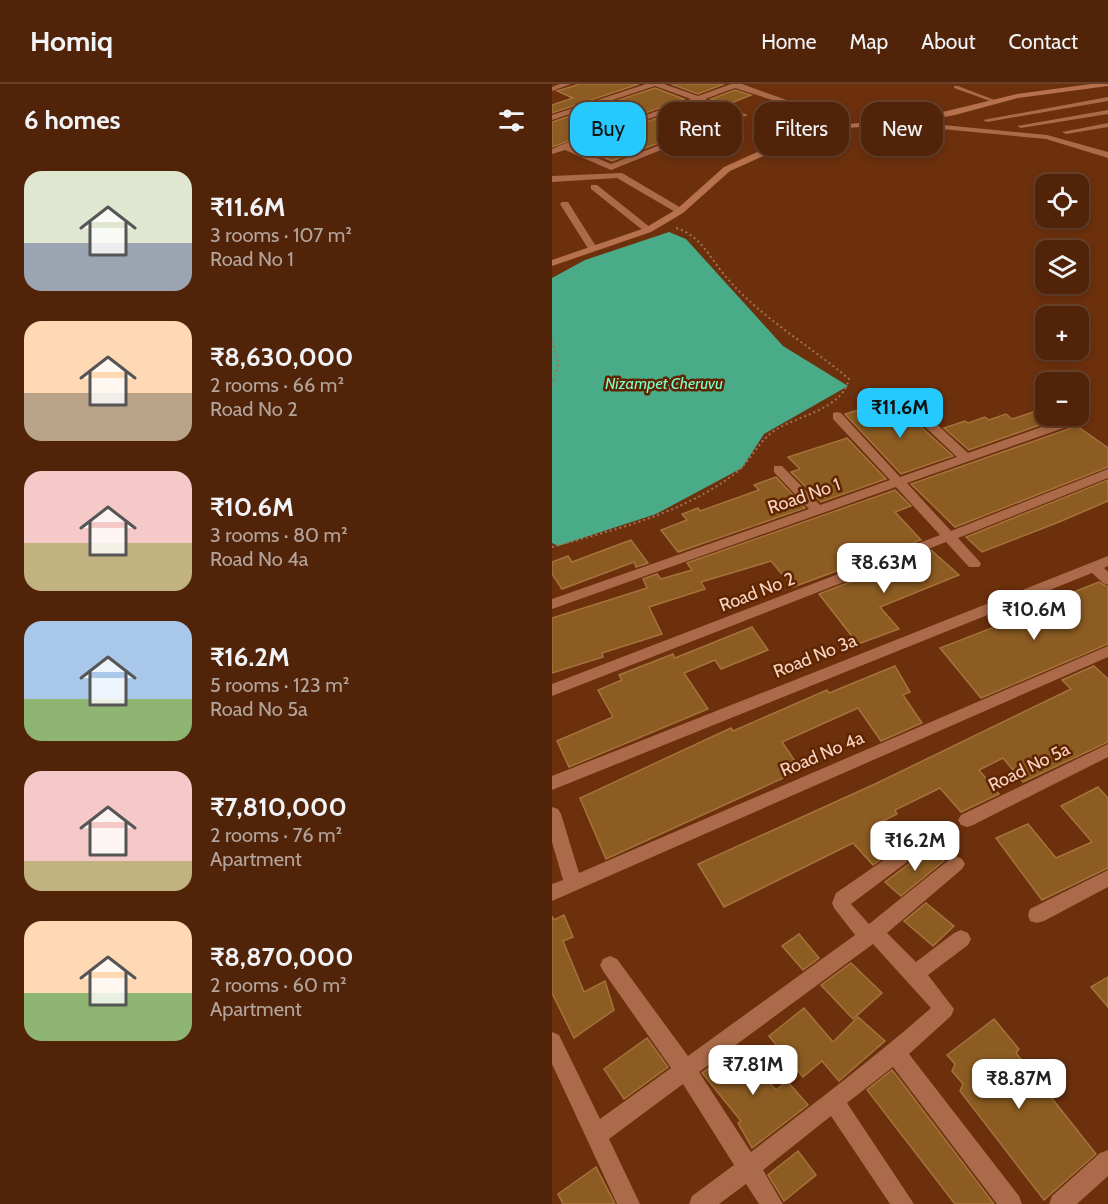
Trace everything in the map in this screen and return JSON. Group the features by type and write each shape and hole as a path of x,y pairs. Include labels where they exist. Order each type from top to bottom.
{"street":[{"path":"552,88 567,84"},
{"path":"552,118 655,84 744,115 611,166 564,147"},
{"path":"943,114 1025,95 1108,84"},
{"path":"552,152 736,85 788,102"},
{"path":"1025,95 1061,120"},
{"path":"987,120 1044,108 1108,99"},
{"path":"1021,126 1108,112"},
{"path":"552,263 648,230 680,211 727,169 803,135 861,125"},
{"path":"1066,132 1108,125"},
{"path":"943,127 1047,138 1108,155"},
{"path":"552,179 619,175 680,211"},
{"path":"594,188 648,230"},
{"path":"565,204 592,248"},
{"path":"837,416 974,564"},
{"path":"926,421 966,458"},
{"name":"Road No 1","path":"552,604 1057,426"},
{"path":"778,470 818,510"},
{"name":"Road No 2","path":"552,690 949,537 1108,473"},
{"path":"1101,563 1108,580"},
{"name":"Road No 3a","path":"552,783 1101,563"},
{"name":"Road No 4a","path":"552,893 1108,651"},
{"name":"Road No 5a","path":"967,820 1108,750"},
{"path":"552,814 574,884"},
{"path":"700,1204 749,1168 832,1100 896,1053 944,1009 915,974 843,908 841,903 843,899 936,831"},
{"path":"596,1135 871,934 956,864"},
{"path":"1037,915 1108,878"},
{"path":"915,974 961,939"},
{"path":"610,965 686,1071 772,1204"},
{"path":"552,1042 629,1204"},
{"path":"896,1053 1011,1204"},
{"path":"832,1100 903,1204"},
{"path":"1060,1204 1108,1161"}],"lane":[{"path":"956,87 995,102"}],"path":[{"path":"552,547 638,522 711,490 749,463 770,433 824,407 849,384 849,379 842,373 777,327 727,279 688,232 672,229"},
{"path":"552,342 559,364 552,385"}],"water":[{"name":"Nizampet Cheruvu","path":"669,232 686,239 783,346 848,386 764,434 742,468 656,514 558,546 552,543 552,278 585,260"}],"building":[{"path":"580,84 639,84 585,102 570,102 570,107 552,113 552,105 573,98 557,91"},
{"path":"671,84 724,84 698,94"},
{"path":"655,88 684,99 676,102 658,102 658,108 646,113 646,102 613,102"},
{"path":"735,90 751,95 734,102 718,102 711,99"},
{"path":"570,116 570,140 552,147 552,122"},
{"path":"658,118 658,143 646,148 646,122"},
{"path":"600,156 625,156 612,161"},
{"path":"867,407 879,418 905,409 920,418 920,426 953,456 901,474 845,414"},
{"path":"1033,412 1037,426 969,450 944,428 965,421 968,423 985,417 989,420 1006,414 1012,419"},
{"path":"1077,426 1108,448 1108,467 955,527 911,484"},
{"path":"847,438 886,479 821,502 791,472 800,469 788,457"},
{"path":"776,477 805,508 678,552 661,530 687,520 682,514 698,508 700,511 759,490 754,485"},
{"path":"1108,480 1108,501 1059,522 982,552 966,537"},
{"path":"895,490 911,506 895,512 921,540 793,587 771,561 701,582 705,589 649,607 662,634 602,653 603,657 552,673 552,618 647,588 643,579 657,574 661,579 692,570 687,563"},
{"path":"631,540 648,563 636,567 634,562 562,589 552,574 552,562 568,556 572,562"},
{"path":"931,550 959,575 880,607 899,629 858,644 819,594"},
{"path":"1099,582 1108,587 1108,644 981,698 940,648 1051,605 1048,602"},
{"path":"752,627 768,650 721,669 715,660 684,673 708,709 569,767 557,741 613,717 598,690 622,680 619,675 673,654 675,658"},
{"path":"895,666 910,692 903,695 922,723 881,741 858,708 782,742 801,770 606,859 580,798 731,728 733,731 827,690 829,693"},
{"path":"1094,666 1108,679 1108,742 1023,782 1003,758 979,770 999,794 961,812 940,788 895,810 897,814 881,822 903,844 873,865 853,843 724,907 698,864 875,784 1071,689 1062,680"},
{"path":"1098,787 1108,798 1108,868 1042,900 996,838 1028,824 1056,858 1092,842 1061,806"},
{"path":"930,848 944,861 901,896 885,882"},
{"path":"926,903 954,926 933,946 904,921"},
{"path":"564,915 573,937 563,941 584,992 605,981 614,1010 574,1038 552,993 552,916 554,920"},
{"path":"799,934 819,958 803,970 782,946"},
{"path":"851,963 882,993 853,1019 821,985"},
{"path":"1108,977 1108,1007 1091,987"},
{"path":"804,1008 833,1042 858,1017 885,1041 839,1081 822,1061 803,1077 769,1036"},
{"path":"994,1019 1019,1049 1016,1053 1096,1154 1044,1200 960,1091 963,1084 952,1071 955,1064 947,1055"},
{"path":"647,1038 668,1067 624,1099 604,1069"},
{"path":"737,1047 776,1090 787,1081 808,1105 752,1148 738,1123 741,1121 702,1073"},
{"path":"892,1070 994,1204 955,1204 867,1090"},
{"path":"798,1151 816,1175 784,1201 768,1175"},
{"path":"596,1167 615,1204 563,1204 558,1194"}]}
